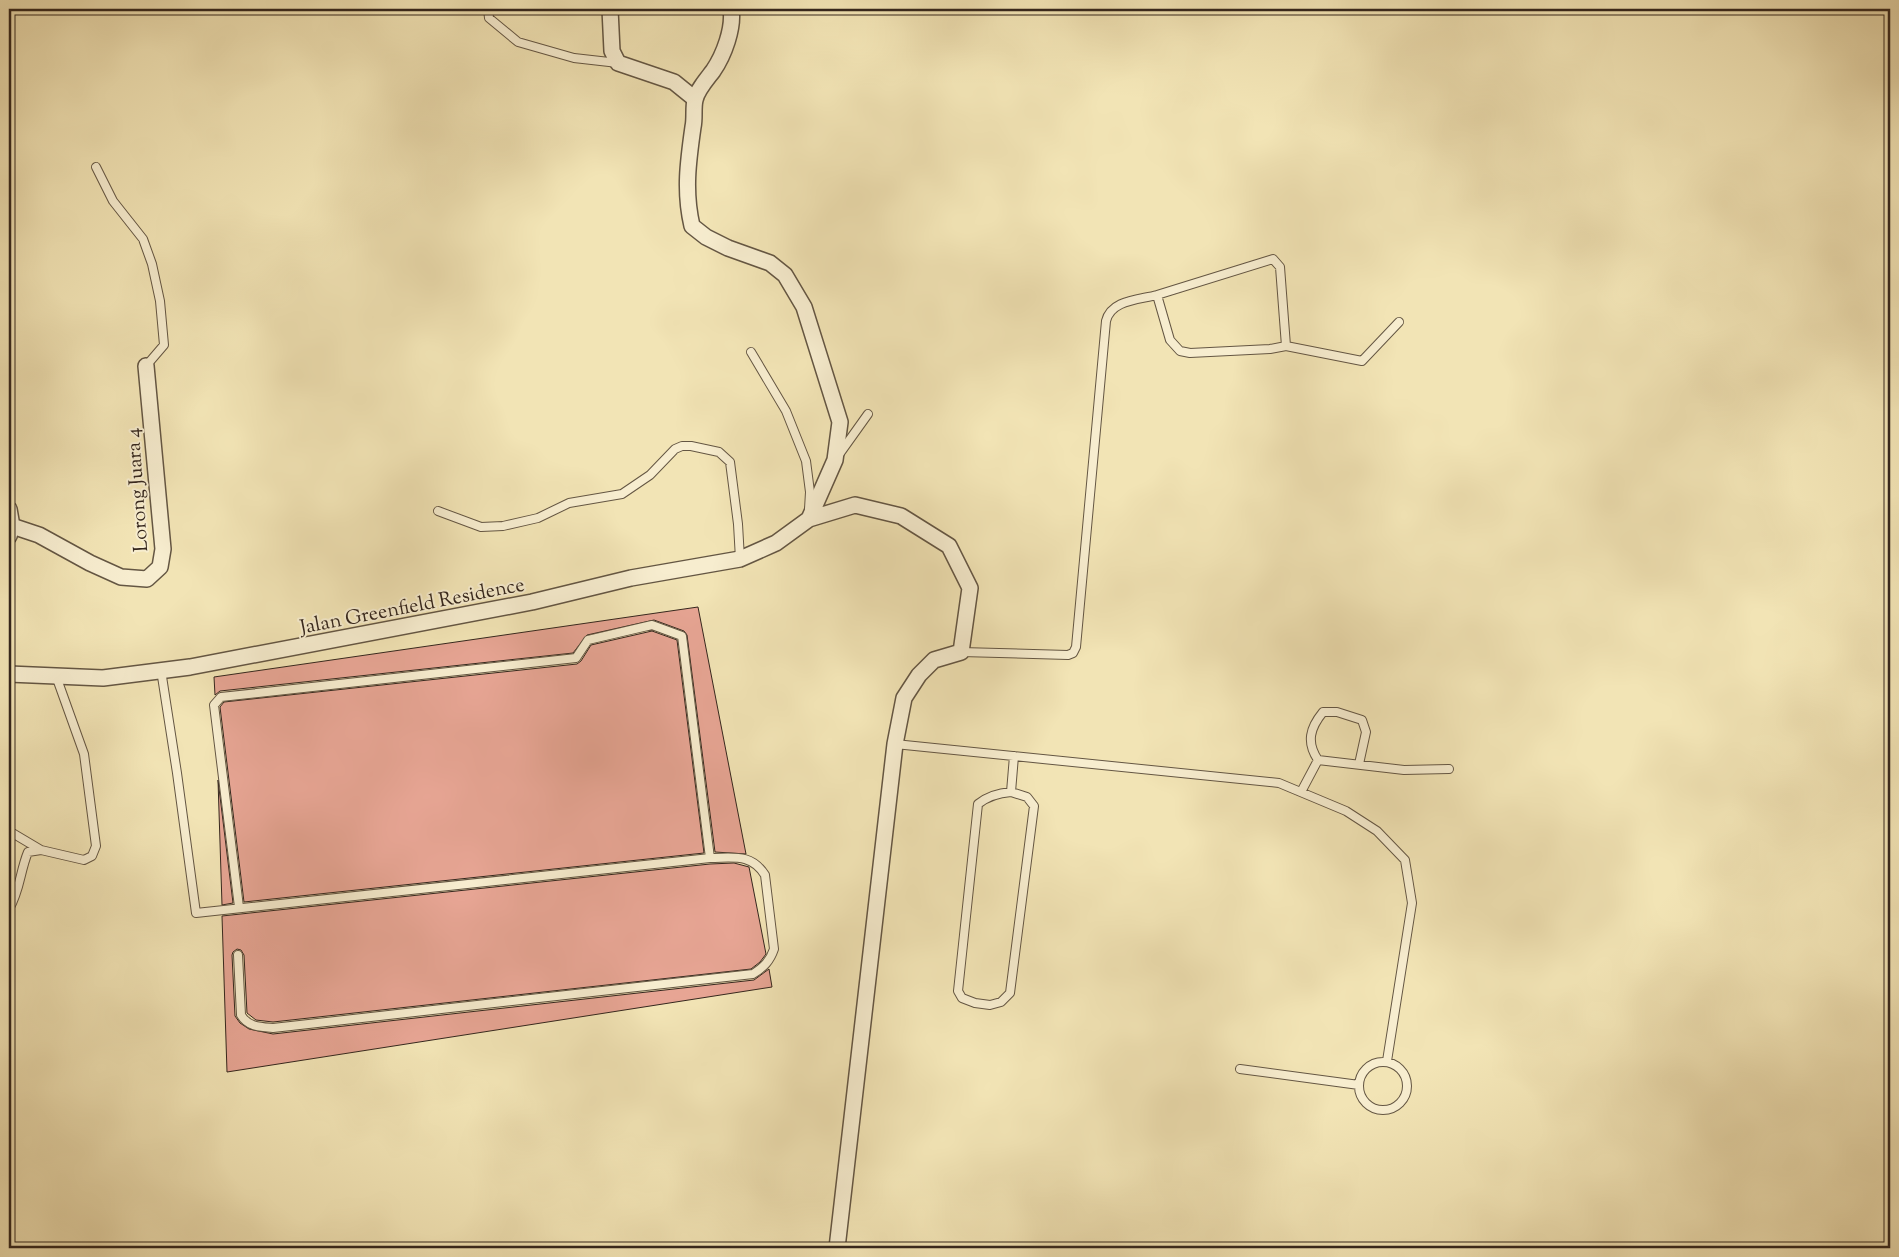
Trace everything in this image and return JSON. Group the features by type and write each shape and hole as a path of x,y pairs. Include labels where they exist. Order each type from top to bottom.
{"street":[{"path":"610,9 612,51 618,64 674,82 695,99"},
{"path":"731,9 732,16 727,41 716,67 695,99 687,180 687,205 692,226 706,237 728,248 770,263 785,275 804,307 840,422 835,460 809,519"},
{"name":"Lorong Juara 4","path":"10,531 40,535 90,563 121,577 147,579 160,567 163,549 146,366"},
{"path":"809,519 855,505 901,516 949,546 970,588 961,652 934,660 919,675 904,698 895,744 836,1248"},
{"path":"9,509 10,531"},
{"name":"Jalan Greenfield Residence","path":"9,674 103,678 190,667 532,602 631,578 740,559 776,543 809,519"}],"lane":[{"path":"488,9 490,18 518,42 574,58 618,64"},
{"path":"96,167 113,201 143,239 152,264 160,301 164,346 146,366"},
{"path":"961,652 1068,655 1076,647 1106,321 1107,314 1116,305 1157,295 1273,259 1280,267 1286,346"},
{"path":"1157,295 1170,340 1180,352 1270,349 1286,346 1362,361 1398,322"},
{"path":"751,352 786,411 806,462 810,492 809,519"},
{"path":"835,460 868,414"},
{"path":"438,511 481,527 503,526 538,518 569,503 622,494 650,475 676,449 682,446 691,446 719,452 730,462 738,524 740,559"},
{"path":"239,907 214,705 221,697 576,658 588,640 652,625 682,636 710,858"},
{"path":"161,670 178,773 196,913 710,858 742,858 752,861 766,875 774,949 771,959 764,968 753,974 273,1028 256,1027 245,1022 241,1016 238,955"},
{"path":"9,831 41,850 84,860 92,856 96,846 84,754 56,676"},
{"path":"1318,760 1312,750 1312,732 1316,721 1323,712 1337,712 1362,720 1366,732 1360,764"},
{"path":"895,744 1279,783 1346,811 1377,831 1405,860 1412,904 1387,1062"},
{"path":"1011,792 1014,756"},
{"path":"1301,792 1318,760"},
{"path":"1318,760 1404,770 1449,769"},
{"path":"1002,792 1011,792 1027,797 1034,806 1010,993 1001,1002 990,1005 975,1003 962,998 958,991 978,804 986,798 1002,792"},
{"path":"9,909 19,889 22,865 28,852 41,850"},
{"path":"1387,1062 1400,1068 1407,1079 1407,1093 1399,1105 1386,1110 1373,1108 1362,1099 1359,1085 1363,1072 1373,1063 1387,1062"},
{"path":"1240,1068 1359,1085"}],"building":[{"path":"698,607 746,854 715,852 687,635 684,631 654,620 587,635 573,653 220,691 215,695 214,677"},
{"path":"652,631 677,640 704,853 244,902 220,707 224,702 577,664 591,645"},
{"path":"218,780 233,903 222,905"},
{"path":"734,863 749,867 766,954 751,969 273,1022 256,1020 247,1013 244,955 241,950 237,949 232,955 235,1016 240,1023 249,1029 273,1034 754,980 769,969 772,987 227,1072 222,916"}]}
